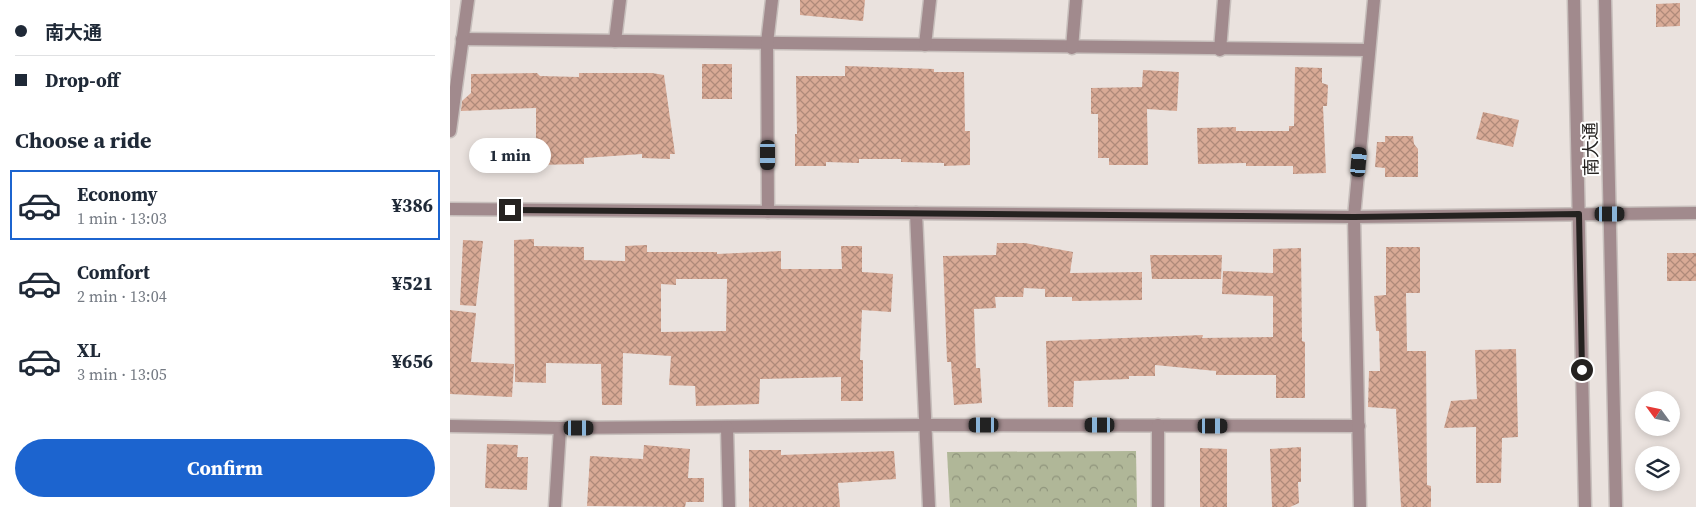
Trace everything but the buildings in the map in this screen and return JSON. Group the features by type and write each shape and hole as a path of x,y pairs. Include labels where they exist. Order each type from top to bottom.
{"street":[{"path":"450,131 468,0"},
{"path":"615,41 620,0"},
{"path":"768,212 767,43 772,0"},
{"path":"925,45 930,0"},
{"path":"1072,48 1076,0"},
{"path":"1220,50 1224,0"},
{"path":"1360,507 1354,217 1374,0"},
{"name":"南大通","path":"1574,0 1585,507"},
{"name":"南大通","path":"1605,0 1616,507"},
{"path":"462,39 1220,50 1368,50"},
{"path":"450,209 1354,217 1696,213"},
{"path":"916,212 930,507"},
{"path":"450,426 560,428 926,425 1358,426"},
{"path":"1158,425 1158,507"},
{"path":"727,427 729,507"},
{"path":"555,507 560,428"}],"green space":[{"path":"1136,451 1137,507 950,507 947,452"}],"route":[{"path":"510,210 1354,217 1579,214 1582,370"}]}
